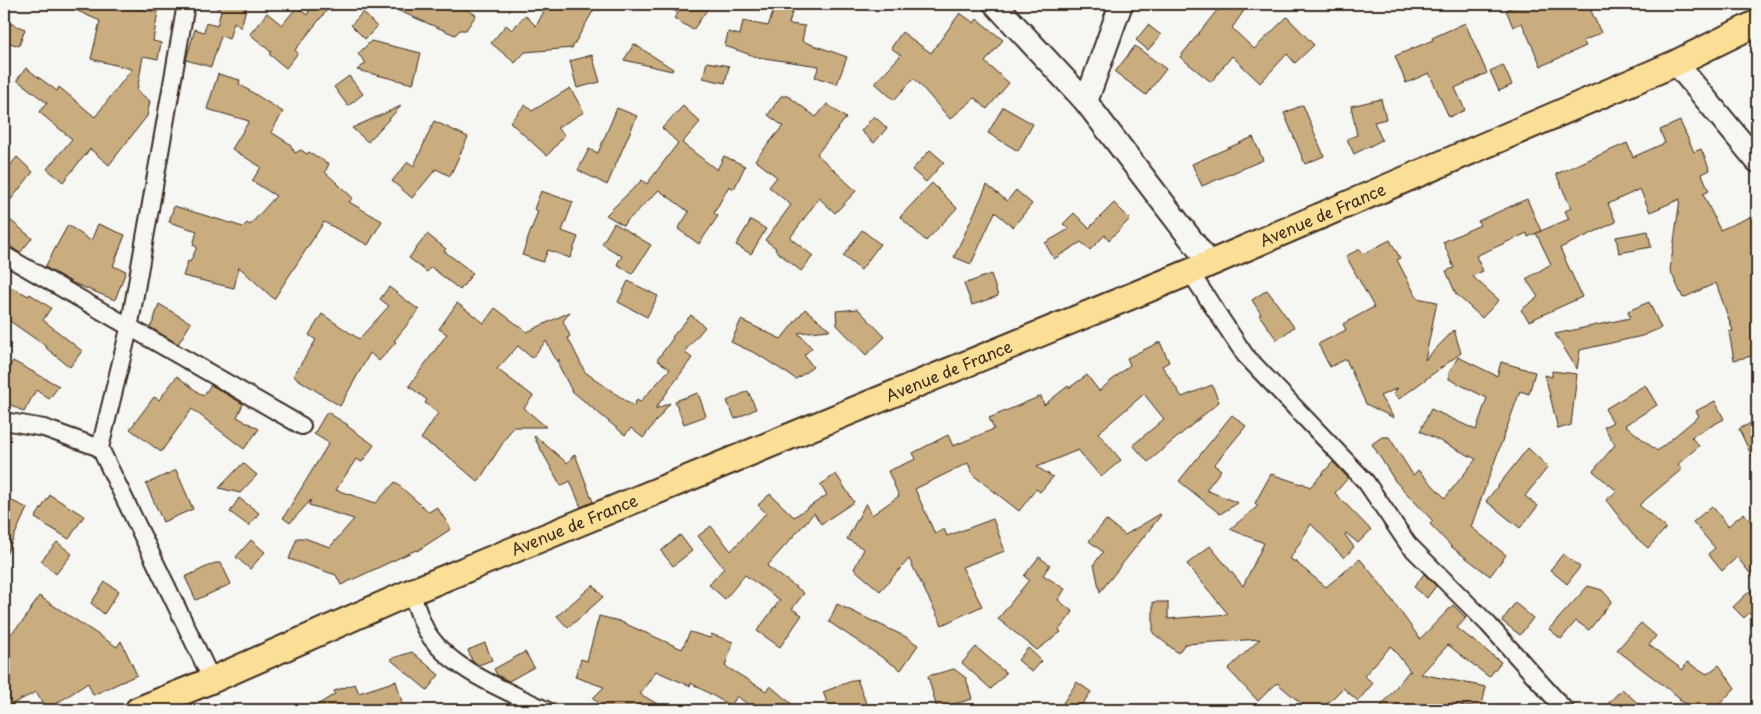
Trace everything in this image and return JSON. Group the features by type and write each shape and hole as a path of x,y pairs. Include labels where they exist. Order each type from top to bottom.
{"main road":[{"name":"Avenue de France","path":"138,710 212,680 411,592 1200,268 1676,63 1757,23"}],"street":[{"path":"186,4 129,329 100,448 212,680"},
{"path":"995,4 1086,102 1200,268 1245,355 1348,461 1366,482 1408,544 1488,624 1565,710"},
{"path":"1086,102 1121,4"},
{"path":"1676,63 1757,161"},
{"path":"4,255 129,329 302,426"},
{"path":"4,421 44,428 100,448"},
{"path":"411,592 427,632 442,650 481,678 546,710"}],"building":[{"path":"62,4 130,4 129,8 158,12 153,41 161,43 158,59 143,56 137,91 150,101 147,116 109,165 90,149 63,182 47,169 72,139 39,112 47,103 17,80 26,68 57,91 59,87 95,117 132,69 91,59 100,21"},
{"path":"212,4 247,4 241,28 234,22 229,39 221,36 211,67 186,60 195,29 204,32 206,23 217,26 221,11"},
{"path":"312,4 332,4 295,50 298,53 286,68 250,34 267,13 282,25 297,7 307,15"},
{"path":"383,4 458,4 476,15 466,30 460,30 455,35"},
{"path":"548,4 597,4 572,48 525,52 515,63 491,43 506,25 512,30 525,15 536,26"},
{"path":"664,4 711,4 693,30 674,18 678,13"},
{"path":"776,4 794,4 789,24 805,26 802,41 847,57 837,84 815,77 819,66 757,57 725,46 728,32 740,35 743,21 768,26"},
{"path":"1222,4 1237,4 1245,9 1232,28 1254,49 1287,17 1314,45 1295,63 1287,54 1260,83 1232,56 1211,82 1180,57"},
{"path":"1520,4 1588,4 1601,33 1583,41 1586,46 1541,66 1522,23 1513,27 1506,10"},
{"path":"363,12 377,27 365,39 351,25"},
{"path":"960,13 974,23 977,19 1003,40 985,62 1009,83 987,109 975,98 950,119 914,78 894,100 875,83 901,55 891,48 902,32 931,53"},
{"path":"4,21 25,29 19,46 4,41"},
{"path":"1465,23 1487,73 1455,88 1465,110 1449,117 1429,73 1406,83 1395,56 1433,40 1432,38"},
{"path":"1148,25 1161,35 1148,50 1136,40"},
{"path":"371,41 421,53 413,84 357,70 366,63 358,54"},
{"path":"634,44 673,69 672,71 624,60"},
{"path":"1135,46 1166,69 1146,95 1115,72"},
{"path":"592,55 600,82 577,88 570,61"},
{"path":"707,62 729,66 725,83 703,78"},
{"path":"1503,65 1512,85 1499,91 1490,71"},
{"path":"218,74 240,80 239,84 283,112 271,132 290,144 295,153 301,150 307,154 309,152 329,164 325,172 353,198 349,202 382,221 368,245 324,222 274,299 239,267 234,288 183,276 188,261 190,262 197,247 193,245 197,231 169,222 174,206 243,227 247,223 250,225 276,196 252,181 261,167 232,149 249,121 207,109"},
{"path":"349,76 363,94 348,106 334,87"},
{"path":"570,88 584,112 557,128 565,135 547,156 510,122 525,105 532,111"},
{"path":"781,96 788,96 816,117 827,104 846,118 817,154 856,191 835,213 819,198 790,238 813,256 801,271 765,240 791,205 769,187 777,177 755,160 783,126 768,115"},
{"path":"1381,99 1386,119 1374,122 1382,140 1354,154 1347,139 1357,135 1351,106"},
{"path":"1303,105 1324,156 1305,164 1284,113"},
{"path":"401,106 368,142 352,128"},
{"path":"683,106 700,122 682,143 717,170 724,156 745,166 734,189 729,186 714,213 718,216 699,244 678,229 689,212 659,190 623,225 606,215 642,180 647,184 678,143 662,128"},
{"path":"1003,107 1033,124 1018,151 988,133"},
{"path":"617,108 637,116 607,185 578,170 589,149 598,153"},
{"path":"874,116 887,128 874,143 861,131"},
{"path":"434,121 468,137 450,176 436,169 412,198 392,181 408,162 414,166"},
{"path":"1680,121 1694,152 1701,149 1710,170 1702,174 1709,191 1703,194 1720,230 1750,217 1757,235 1757,323 1754,323 1757,355 1734,360 1729,332 1733,331 1716,283 1683,298 1670,270 1680,199 1650,212 1640,189 1608,204 1616,222 1560,248 1582,297 1529,321 1521,310 1538,297 1526,279 1551,264 1536,233 1569,219 1565,211 1571,208 1556,174 1627,143 1633,157 1665,143 1660,130"},
{"path":"1253,137 1263,160 1202,186 1192,164"},
{"path":"930,150 944,162 926,182 912,170"},
{"path":"17,157 33,172 4,208 4,173"},
{"path":"932,183 957,208 926,241 900,217"},
{"path":"987,185 1007,201 1016,190 1032,204 1013,227 995,212 971,264 954,257"},
{"path":"541,191 573,202 562,231 578,237 570,258 548,250 543,262 522,255 538,211 534,209"},
{"path":"1527,199 1541,231 1528,237 1527,233 1476,256 1483,271 1472,276 1499,300 1482,318 1456,294 1446,271 1454,268 1443,242 1480,225 1478,221"},
{"path":"1114,203 1130,219 1109,240 1105,235 1090,250 1081,242 1054,259 1045,243 1069,229 1063,224 1074,213 1089,228"},
{"path":"4,215 32,238 20,253 4,242"},
{"path":"751,220 766,229 751,254 736,245"},
{"path":"614,223 651,245 632,274 617,264 622,256 602,244"},
{"path":"98,224 125,235 113,266 126,271 115,300 73,283 45,267 68,225 91,241"},
{"path":"862,230 880,244 861,270 843,256"},
{"path":"1648,231 1651,247 1619,253 1616,237"},
{"path":"427,234 446,249 444,251 473,273 460,290 431,267 427,272 409,258"},
{"path":"1390,240 1400,258 1397,260 1417,298 1437,302 1425,360 1454,330 1461,353 1399,399 1393,393 1398,388 1380,396 1394,418 1366,404 1346,359 1330,367 1318,344 1346,330 1343,324 1374,307 1346,256 1360,249 1363,254"},
{"path":"991,274 998,296 972,305 964,284"},
{"path":"628,281 658,296 647,317 618,302"},
{"path":"4,284 29,296 30,294 51,308 43,320 82,351 70,367 47,347 4,317"},
{"path":"389,287 419,310 394,341 396,342 379,361 370,353 340,406 293,376 316,340 309,335 322,314 359,339 389,306 380,299"},
{"path":"1267,290 1294,327 1277,340 1259,315 1261,314 1252,300"},
{"path":"1649,302 1661,328 1642,336 1580,350 1577,369 1555,334 1630,318 1628,311"},
{"path":"457,303 484,323 495,308 527,332 570,312 563,321 570,336 568,338 585,372 633,406 637,400 640,402 670,369 657,360 672,337 691,315 705,327 684,352 692,358 655,409 670,403 643,438 631,428 625,435 572,391 559,366 559,359 557,362 546,341 532,358 518,346 497,369 533,396 524,408 546,427 513,427 478,482 448,456 421,439 438,413 425,403 427,400 409,386 447,334 439,329"},
{"path":"159,304 191,323 178,344 150,327"},
{"path":"805,309 830,330 798,333 812,348 804,355 813,367 796,379 757,354 731,342 741,320 781,339"},
{"path":"858,309 885,337 866,355 837,325 836,311"},
{"path":"1160,342 1169,362 1162,366 1182,397 1212,385 1219,402 1148,462 1133,445 1164,419 1144,394 1098,433 1121,460 1101,477 1078,450 1037,467 1053,477 1040,492 1036,489 1019,511 973,475 968,463 915,489 935,534 944,529 947,536 993,519 1005,551 962,567 982,606 942,625 909,559 880,591 854,569 864,549 847,539 866,503 872,515 899,496 888,471 916,459 913,453 948,435 953,446 994,429 989,418 1041,396 1044,405 1068,386 1069,388 1087,375 1099,391 1130,365 1127,358"},
{"path":"1458,357 1497,376 1501,362 1535,372 1529,394 1520,391 1471,527 1506,555 1490,576 1453,548 1430,524 1433,521 1395,481 1372,444 1382,437 1389,437 1413,475 1418,470 1445,498 1476,459 1420,431 1431,409 1476,430 1487,398 1449,379 1449,373"},
{"path":"13,361 59,386 49,399 36,390 24,412 4,401 4,380 9,371 7,370"},
{"path":"1552,371 1577,374 1571,425 1558,429 1545,375 1552,377"},
{"path":"177,376 203,396 211,385 243,404 237,417 259,429 244,449 192,409 161,452 130,429 154,397 159,400"},
{"path":"1645,385 1657,405 1625,425 1657,451 1699,416 1696,411 1715,401 1724,419 1691,437 1699,446 1678,464 1682,469 1639,505 1666,528 1648,548 1633,535 1606,500 1617,491 1593,471 1615,445 1604,427 1613,422 1605,409"},
{"path":"748,391 756,409 735,419 727,401"},
{"path":"698,393 706,416 684,424 675,401"},
{"path":"327,412 374,445 362,462 356,459 336,490 376,503 395,482 429,512 437,507 451,529 417,551 341,585 336,575 289,559 297,538 304,538 330,547 354,519 309,505 311,500 290,523 283,518 329,443 314,434"},
{"path":"1232,415 1246,426 1214,465 1221,470 1206,490 1238,503 1220,514 1179,481"},
{"path":"1757,420 1757,467 1739,429"},
{"path":"535,436 567,463 575,454 593,502 581,507 570,481 561,486"},
{"path":"1528,448 1548,467 1525,496 1538,506 1520,528 1486,501"},
{"path":"1333,462 1348,478 1335,493 1371,530 1358,543 1346,533 1345,535 1354,547 1344,558 1311,524 1290,559 1298,563 1326,587 1360,559 1420,639 1453,605 1466,618 1457,628 1501,662 1489,677 1448,645 1421,674 1486,687 1481,709 1450,703 1447,710 1423,710 1408,704 1386,710 1378,710 1409,671 1411,672 1391,646 1364,676 1373,683 1358,701 1343,688 1321,710 1309,710 1277,683 1258,701 1228,669 1260,639 1185,644 1178,653 1153,633 1153,602 1168,602 1168,619 1228,614 1187,564 1210,546 1243,586 1264,543 1230,529 1258,506 1255,503 1271,474 1310,487"},
{"path":"243,463 257,475 240,493 219,488"},
{"path":"176,470 193,509 163,522 146,484"},
{"path":"836,474 854,502 821,524 814,513 767,566 804,593 792,609 802,615 780,647 757,631 780,600 745,575 725,599 709,585 724,568 698,536 711,526 731,551 766,513 758,505 770,494 794,517 827,495 820,485"},
{"path":"50,495 84,516 69,539 35,518"},
{"path":"4,497 27,508 4,559"},
{"path":"239,498 259,513 249,526 230,512"},
{"path":"1712,506 1728,526 1744,513 1757,530 1757,582 1737,557 1722,571 1708,554 1715,548 1693,522"},
{"path":"1160,514 1100,592 1094,564 1103,552 1089,541 1106,520 1125,535"},
{"path":"680,535 692,551 673,566 661,551"},
{"path":"251,540 265,552 250,569 236,557"},
{"path":"57,542 72,554 56,574 41,561"},
{"path":"1563,554 1580,567 1567,584 1550,570"},
{"path":"1039,557 1050,565 1043,575 1065,589 1058,600 1073,612 1059,630 1061,632 1037,650 998,619 1029,580 1024,576"},
{"path":"215,563 221,563 231,584 196,600 185,577"},
{"path":"1424,574 1436,586 1427,598 1414,587"},
{"path":"105,582 119,591 104,614 91,603"},
{"path":"1757,584 1757,623 1749,613 1744,618 1733,607"},
{"path":"593,585 603,597 568,628 557,616"},
{"path":"1588,586 1602,590 1612,601 1589,630 1576,621 1561,639 1549,629"},
{"path":"39,596 117,647 121,641 137,675 93,695 88,683 48,709 36,692 4,708 4,641 24,620"},
{"path":"1515,603 1533,618 1520,635 1502,621"},
{"path":"837,604 906,637 918,645 901,670 829,622"},
{"path":"599,616 619,621 682,649 690,632 710,638 711,634 733,642 725,666 766,691 770,686 799,710 755,710 737,696 731,706 691,683 690,686 656,671 640,694 668,710 606,710 593,698 604,687 575,677 581,659 587,661"},
{"path":"1641,623 1656,636 1649,645 1683,670 1687,662 1707,674 1719,665 1735,688 1714,710 1698,710 1679,700 1680,698 1617,650"},
{"path":"485,643 492,660 479,665 472,661 468,650"},
{"path":"976,647 1006,673 991,689 962,663"},
{"path":"1028,648 1042,661 1032,672 1018,660"},
{"path":"412,652 439,675 427,690 390,659"},
{"path":"525,652 534,667 509,681 497,675 494,669"},
{"path":"954,669 966,678 972,699 937,709 928,676"},
{"path":"857,679 866,703 848,710 830,710 823,692"},
{"path":"396,681 402,702 375,710 309,710 335,694 334,691 355,684 359,693"},
{"path":"1077,682 1091,692 1078,710 1073,710 1063,703"},
{"path":"1622,689 1645,710 1602,710"}]}
